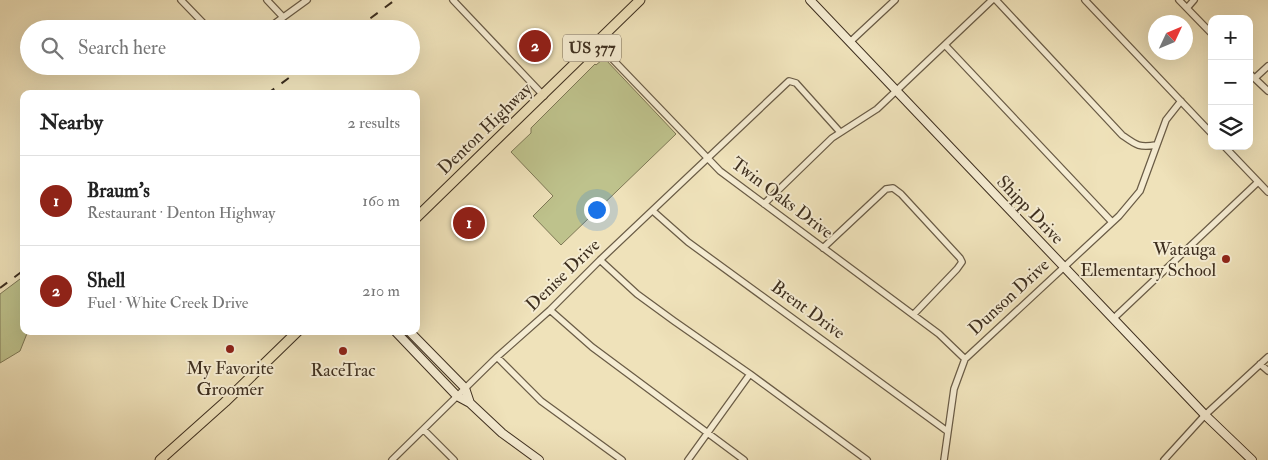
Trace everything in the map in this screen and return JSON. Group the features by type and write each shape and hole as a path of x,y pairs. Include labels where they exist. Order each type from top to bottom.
{"main road":[{"name":"Denton Highway","path":"420,214 544,96 640,0"},
{"path":"160,460 218,409 294,335"}],"street":[{"path":"181,0 200,20"},
{"path":"267,0 283,17"},
{"path":"279,20 307,0"},
{"path":"453,0 544,96"},
{"name":"Shipp Drive","path":"810,0 1205,415 1252,460"},
{"path":"850,42 895,0"},
{"path":"764,204 840,132 868,115 896,91 994,0 1122,135 1137,146 1156,145"},
{"path":"1084,0 1208,130"},
{"path":"1180,0 1208,30"},
{"path":"1187,8 1194,0"},
{"name":"Twin Oaks Drive","path":"597,43 720,171 940,334 964,359"},
{"path":"945,45 1112,222"},
{"path":"1268,66 1255,78 1268,91"},
{"name":"Denise Drive","path":"392,460 497,357 550,310 600,260 789,81 796,82 840,132"},
{"name":"Dunson Drive","path":"944,460 954,389 964,359 1112,222 1140,191 1166,120 1181,101"},
{"path":"1228,150 1268,192"},
{"path":"1114,318 1258,182"},
{"path":"823,248 886,189 893,188 954,251 962,262 914,314"},
{"name":"Brent Drive","path":"653,211 688,242 947,431"},
{"path":"600,260 638,294 674,321 867,460"},
{"path":"550,310 592,347 744,460"},
{"path":"401,335 457,396 470,403 502,433 539,460"},
{"path":"413,335 465,388 470,403"},
{"path":"1164,460 1205,415 1268,356"},
{"path":"497,357 541,401 622,460"},
{"path":"1260,364 1268,372"},
{"path":"688,460 750,374"},
{"path":"424,430 454,460"}],"green space":[{"path":"606,60 676,134 561,245 533,216 553,196 511,152 531,133 531,128 595,64"},
{"path":"20,279 20,335 26,335 20,351 0,363 0,294"}],"railway":[{"path":"368,20 395,0"},
{"path":"272,90 293,75"},
{"path":"0,288 20,273"}],"place":[{"name":"Shell","path":"535,46"},
{"name":"Braum's","path":"469,223"},
{"name":"Watauga Elementary School","path":"1226,259"},
{"name":"My Favorite Groomer","path":"230,349"},
{"name":"RaceTrac","path":"343,351"}]}
